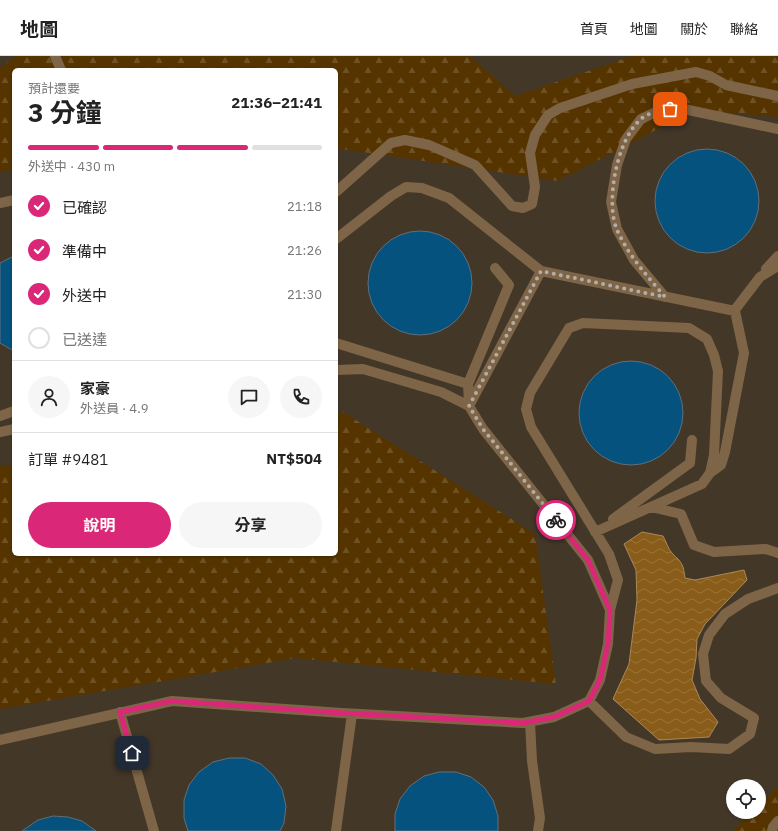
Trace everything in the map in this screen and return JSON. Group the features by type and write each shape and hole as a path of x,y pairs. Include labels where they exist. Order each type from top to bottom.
{"lane":[{"path":"54,56 60,68"},
{"path":"338,190 391,143 405,140 429,145 475,165 512,206 523,208 532,204 535,187 530,153 535,135 548,115 560,108 632,84 696,72 710,76 726,85 778,96"},
{"path":"665,297 634,260 617,229 611,202 617,165 626,139 641,119 660,110 679,108 778,128"},
{"path":"338,238 391,196 406,187 422,188 449,198 541,271 734,311"},
{"path":"0,203 12,200"},
{"path":"734,311 778,256"},
{"path":"760,277 778,266"},
{"path":"495,268 509,285 468,384 469,406 483,429 588,560 610,610"},
{"path":"469,406 541,271"},
{"path":"692,440 690,463 595,532 702,484 710,473 721,465 725,452 744,353 734,311"},
{"path":"0,740 172,701 352,714 530,722 554,717 589,701 602,673 608,644 610,610 618,580 608,554 531,427 526,409 530,393 569,328 583,323 689,328 707,339 714,355 718,370 714,455 710,473"},
{"path":"338,344 468,384"},
{"path":"338,370 363,369 441,392 469,406"},
{"path":"0,416 12,412"},
{"path":"0,432 12,429"},
{"path":"0,432 12,434"},
{"path":"651,507 681,514 694,545 714,552 766,549 778,553"},
{"path":"589,701 626,737 655,749 691,747 729,749 750,734 754,718 721,698 706,681 703,654 710,635 726,614 748,599 778,588"},
{"path":"120,712 154,831"},
{"path":"336,831 352,714"},
{"path":"530,722 532,761 540,818 538,831"},
{"path":"772,831 773,827 778,821"}],"shaded area":[{"path":"0,56 770,56 778,60 778,831 0,831"}],"green space":[{"path":"16,56 470,56 515,96 632,56 778,56 778,117 694,110 558,181 338,148 338,68 12,68 12,169 0,172 0,68"},
{"path":"343,412 535,534 556,684 296,658 0,709 0,465 12,465 12,556 338,556 338,414"},
{"path":"778,786 778,831 733,831 745,819 766,819 766,798"}],"water":[{"path":"642,532 663,536 668,547 682,564 685,578 695,580 744,570 747,580 705,624 697,639 696,658 692,680 700,699 718,722 709,737 659,740 613,699 629,664 637,600 636,570 624,544"}],"building":[{"path":"707,149 727,153 744,164 755,181 759,201 755,221 744,238 727,249 707,253 687,249 670,238 659,221 655,201 659,181 670,164 687,153"},
{"path":"420,231 440,235 449,239 457,246 464,254 468,263 472,283 468,303 464,312 457,320 449,327 440,331 420,335 400,331 391,327 383,320 376,312 372,303 368,283 372,263 376,254 383,246 391,239 400,235"},
{"path":"12,257 12,350 0,343 0,263"},
{"path":"631,361 651,365 668,376 679,393 683,413 679,433 668,450 651,461 631,465 611,461 594,450 583,433 579,413 583,393 594,376 611,365"},
{"path":"229,758 245,758 261,764 273,775 282,789 286,806 284,823 280,831 188,831 184,818 184,800 189,785 199,772 213,762"},
{"path":"439,772 456,772 471,777 484,787 493,800 498,816 498,831 395,831 395,814 400,799 410,786 424,776"},
{"path":"53,816 68,817 82,821 96,831 22,831 38,820"}],"way so far":[{"path":"556,520 483,429 469,406 541,271 665,297 634,260 617,229 611,202 617,165 626,139 641,119 660,110 670,109"}],"route":[{"path":"132,753 120,712 172,701 342,713 523,723 554,717 589,701 600,680 606,656 610,610 588,560 556,520"}]}
